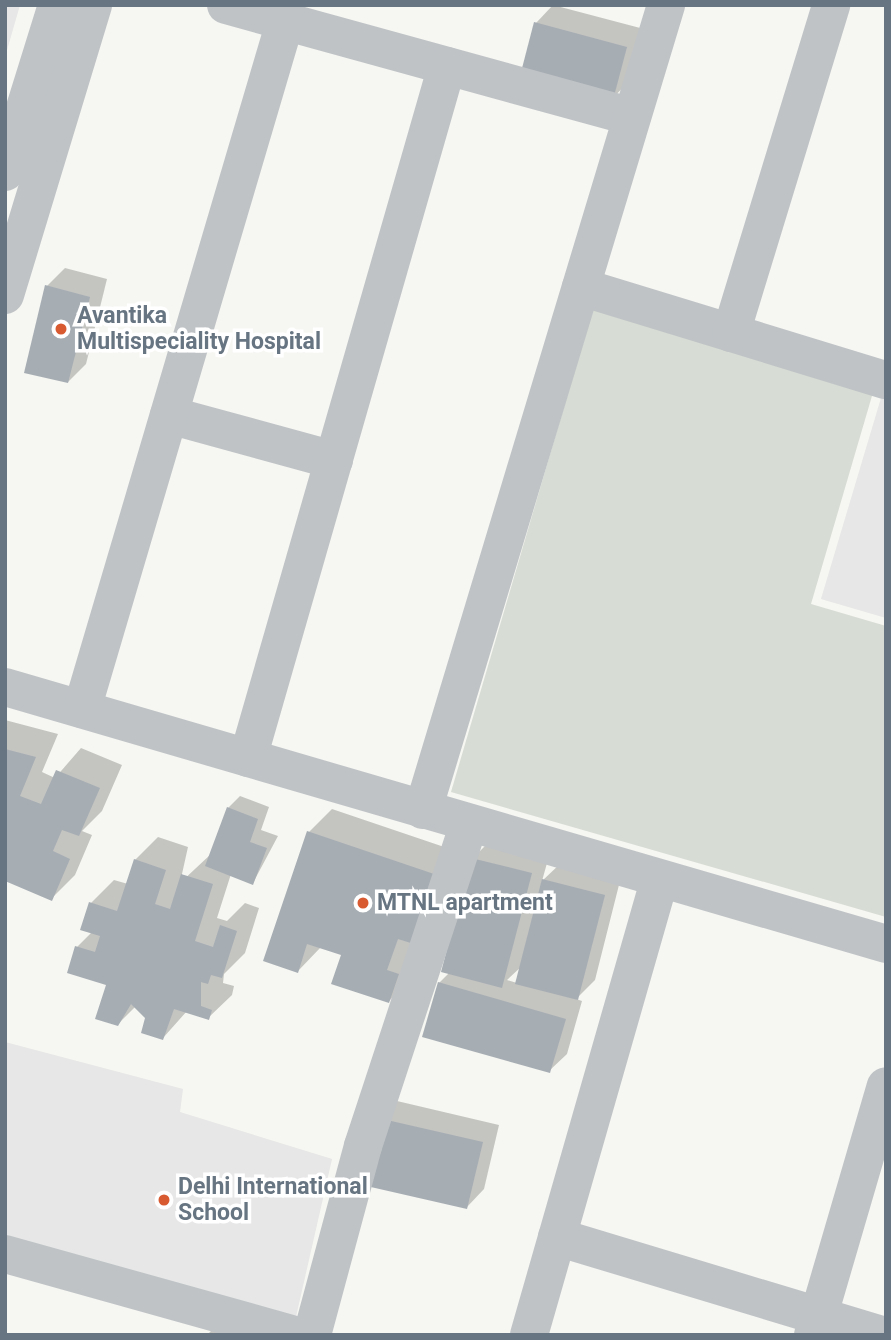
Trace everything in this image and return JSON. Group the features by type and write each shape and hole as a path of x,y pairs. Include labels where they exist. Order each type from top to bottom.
{"street":[{"path":"5,172 57,5"},
{"path":"5,295 93,5"},
{"path":"226,5 632,117"},
{"path":"423,810 666,5"},
{"path":"731,333 831,5"},
{"path":"82,709 285,22"},
{"path":"248,758 447,66"},
{"path":"581,287 731,333 884,375"},
{"path":"169,415 334,460"},
{"path":"5,687 886,944"},
{"path":"312,1335 363,1146 469,823"},
{"path":"529,1335 660,879"},
{"path":"816,1325 886,1086"},
{"path":"557,1237 816,1325 882,1335"},
{"path":"5,1254 191,1321 296,1335"}],"shaded area":[{"path":"5,5 20,5 5,57"},
{"path":"593,308 874,389 811,604 886,626 886,917 451,792"},
{"path":"881,398 886,399 886,618 821,599"},
{"name":"Delhi International School","path":"5,1042 183,1089 180,1112 332,1159 295,1321 5,1240"}],"building":[{"path":"534,22 627,47 613,100 520,76"},
{"path":"45,285 90,297 68,383 24,373"},
{"path":"5,749 36,757 20,796 41,804 56,770 100,788 79,836 62,830 53,851 70,859 52,901 5,881"},
{"path":"227,807 258,819 250,842 267,848 253,885 205,866"},
{"path":"307,831 437,875 414,944 398,939 387,970 399,974 389,1003 331,984 341,955 307,944 298,973 263,961"},
{"path":"471,858 532,873 502,988 441,972"},
{"path":"134,859 166,870 155,904 170,909 181,874 213,884 195,941 213,947 220,925 237,931 222,978 211,975 208,984 201,982 201,1006 212,1010 209,1020 174,1009 163,1040 141,1033 145,1018 131,1004 118,1026 95,1019 106,985 67,973 75,946 95,952 100,936 80,930 89,902 117,911"},
{"path":"542,879 605,895 578,1000 515,984"},
{"path":"438,982 566,1019 550,1073 422,1037"},
{"path":"378,1118 483,1142 467,1209 362,1185"}],"place":[{"name":"Avantika Multispeciality Hospital","path":"61,329"},
{"name":"MTNL apartment","path":"363,903"},
{"name":"Delhi International School","path":"164,1200"}]}
